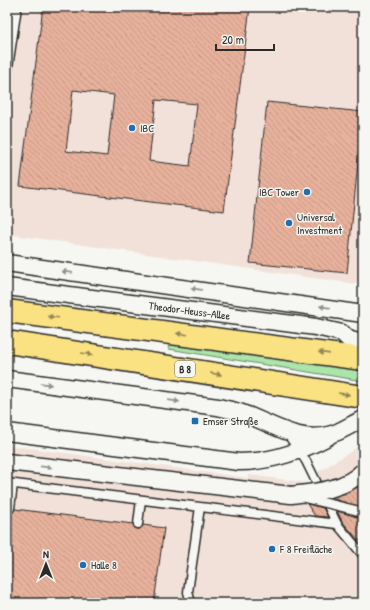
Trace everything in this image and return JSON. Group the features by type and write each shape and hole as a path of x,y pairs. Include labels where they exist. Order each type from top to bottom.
{"main road":[{"path":"7,311 363,358"},
{"name":"B 8","path":"7,342 363,397"}],"street":[{"name":"Theodor-Heuss-Allee","path":"7,263 363,314"},
{"name":"Theodor-Heuss-Allee","path":"7,287 316,327 342,333"},
{"path":"342,333 363,353"},
{"path":"7,379 218,407 242,413 286,433 315,436 335,433"},
{"path":"7,432 239,462 271,460 298,451 363,419"},
{"path":"7,462 291,495 312,493 334,488 351,481 363,471"}],"lane":[{"path":"7,74 17,7"},
{"path":"342,333 363,339"},
{"path":"286,433 306,462 337,524 363,555"},
{"path":"10,508 10,484 337,524"},
{"path":"291,495 332,503 363,514"},
{"path":"138,524 141,500"},
{"path":"191,603 188,592 200,507"}],"shaded area":[{"name":"IBC","path":"7,7 363,7 363,285 7,234"},
{"path":"363,444 363,603 7,603 7,445 248,478 249,475 317,484 321,483 318,472"}],"green space":[{"path":"170,344 362,370 363,381 169,349 168,347"}],"building":[{"name":"IBC","path":"43,7 250,7 224,211 20,186","holes":["73,90 114,95 107,156 66,151","156,100 197,104 190,166 149,161"]},
{"name":"IBC Tower","path":"267,102 363,112 347,273 250,263"},
{"path":"363,486 363,508 331,498"},
{"path":"307,504 323,508 328,517 315,516"},
{"name":"Halle 8","path":"15,509 133,524 137,529 140,529 143,525 164,528 154,603 7,603 7,513 12,513"},
{"path":"337,511 363,519 363,542 358,540 342,521"}],"place":[{"name":"IBC","path":"132,128"},
{"name":"IBC Tower","path":"307,192"},
{"name":"Universal Investment","path":"289,223"},
{"name":"Emser Straße","path":"195,421"},
{"name":"F 8 Freifläche","path":"272,549"},
{"name":"Halle 8","path":"83,565"}]}
